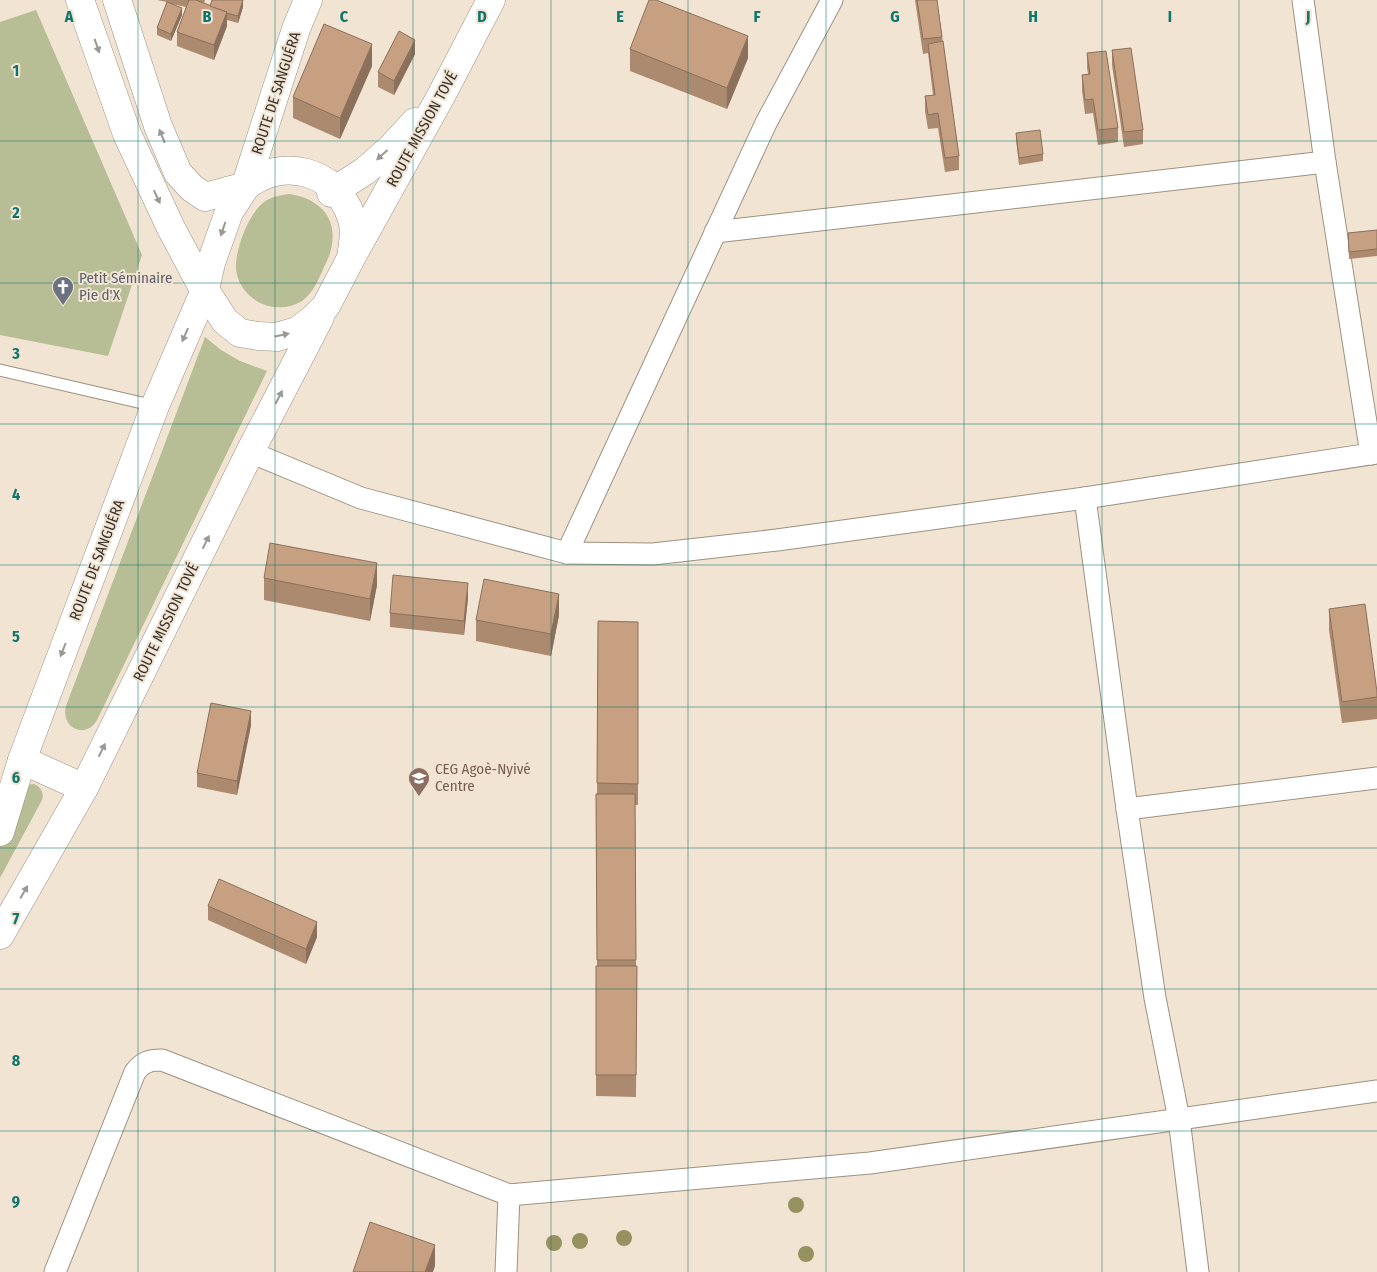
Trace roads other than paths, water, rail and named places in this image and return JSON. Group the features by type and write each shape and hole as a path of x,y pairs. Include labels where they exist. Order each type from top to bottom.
{"street":[{"path":"80,0 127,134 171,228 204,290 225,321 240,333 278,337 297,331 326,306"},
{"path":"117,0 158,126 178,173 192,188 205,197 246,187 254,180 272,172 294,170"},
{"name":"ROUTE DE SANGUÉRA","path":"0,832 22,760 155,406 204,290 211,263 229,212 246,187 296,29 308,0"},
{"name":"ROUTE MISSION TOVÉ","path":"0,935 84,788 250,452 350,258 441,96 491,0"},
{"path":"567,553 766,123 832,0"},
{"path":"250,452 361,498 567,553 653,554 787,539 1085,498 1374,454 1325,162 1303,0"},
{"path":"296,29 281,103 276,152 277,169 313,174 330,184 344,199 352,217 354,237 350,258"},
{"path":"330,184 331,193 365,171 391,148 441,96"},
{"path":"715,232 1325,162"},
{"path":"1085,498 1127,809 1155,998 1178,1120 1198,1272"},
{"path":"22,760 84,788"},
{"path":"1127,809 1377,778"},
{"path":"54,1272 135,1072 141,1065 151,1060 162,1060 509,1195 870,1163 1377,1090"},
{"path":"506,1272 509,1195"}],"lane":[{"path":"0,370 155,406"}],"place":[{"name":"Petit Séminaire Pie d'X","path":"63,306"},
{"name":"CEG Agoè-Nyivé Centre","path":"419,797"}]}
